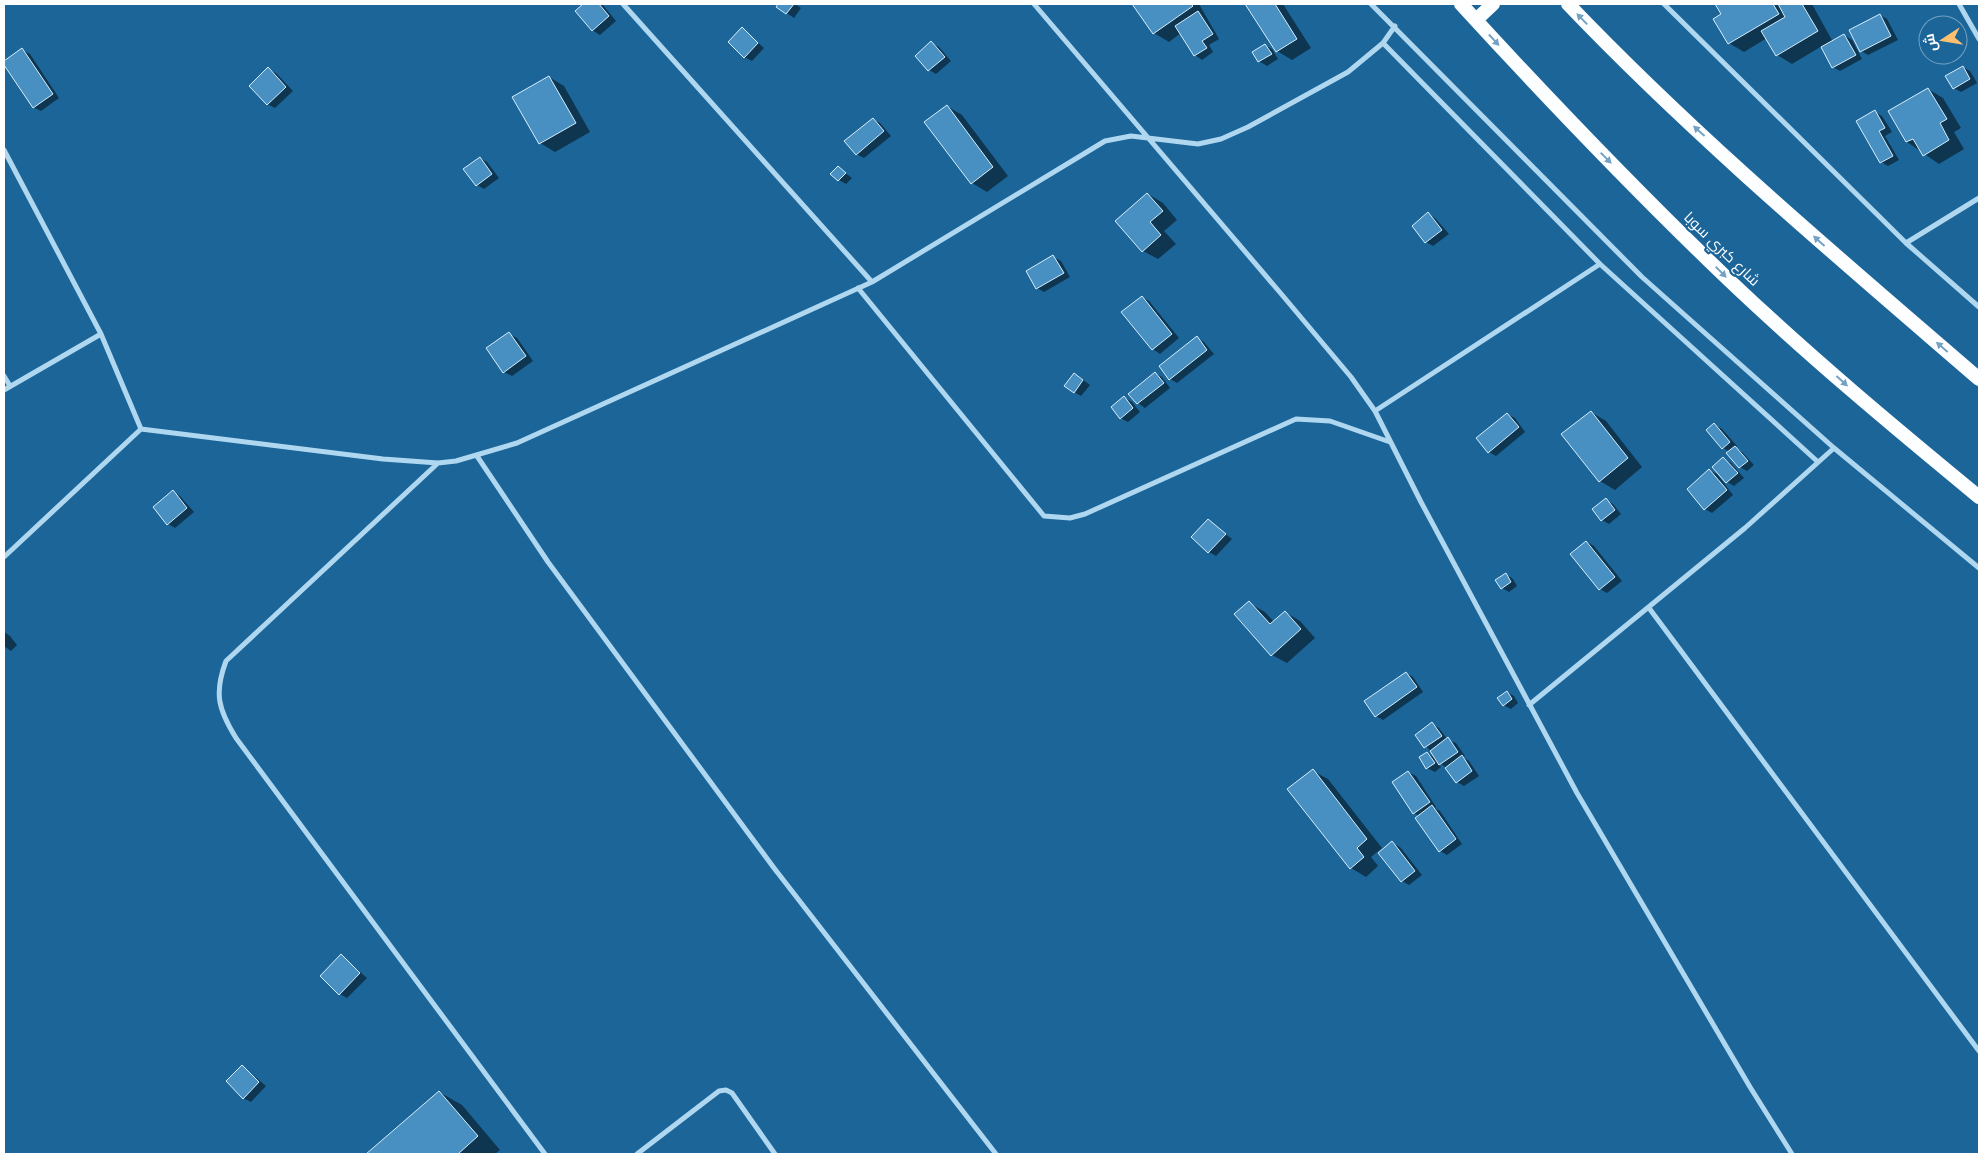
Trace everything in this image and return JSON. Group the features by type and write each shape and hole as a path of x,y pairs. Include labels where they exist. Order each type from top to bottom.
{"highway":[{"name":"شارع كبري سوبا","path":"1461,4 1608,160 1730,281 1868,404 1979,497"},
{"path":"1476,20 1492,4"},
{"path":"1568,4 1636,74 1839,258 1979,379"}],"street":[{"path":"623,4 872,282"},
{"path":"1034,4 1144,136 1284,296 1351,377 1375,410 1390,442 1577,793 1652,922 1792,1154"},
{"path":"1371,4 1395,26 1642,278 1834,448 1979,568"},
{"path":"1664,4 1906,243 1979,307"},
{"path":"1959,4 1979,39"},
{"path":"141,428 383,459 438,463 477,456 517,443 872,282 1105,141 1144,136 1198,144 1221,139 1318,89 1355,66 1383,43 1395,26"},
{"path":"1383,43 1600,264 1818,462"},
{"path":"4,150 101,334 141,428"},
{"path":"1906,243 1979,198"},
{"path":"1375,410 1600,264"},
{"path":"858,288 1044,516 1070,518 1085,514 1296,419 1315,418 1337,423 1390,442"},
{"path":"4,390 101,334"},
{"path":"4,376 10,386"},
{"path":"4,558 141,428"},
{"path":"1529,704 1745,528 1834,448"},
{"path":"477,456 548,562 774,868 996,1154"},
{"path":"438,463 226,661 219,681 219,701 225,719 236,738 545,1154"},
{"path":"1649,608 1979,1051"},
{"path":"638,1154 719,1091 726,1090 732,1093 775,1154"}],"building":[{"path":"583,4 599,4 609,16 592,31 575,11"},
{"path":"778,4 794,4 786,14 776,7"},
{"path":"1132,4 1191,4 1193,6 1153,34"},
{"path":"1245,4 1275,4 1297,39 1276,52"},
{"path":"1715,4 1773,4 1779,14 1728,44 1713,19 1721,14"},
{"path":"1778,4 1802,4 1818,31 1776,56 1761,31 1785,17"},
{"path":"1198,11 1213,34 1202,41 1207,48 1194,56 1175,26"},
{"path":"1880,14 1891,36 1860,52 1849,30"},
{"path":"742,27 758,43 744,58 728,42"},
{"path":"1844,34 1856,55 1832,68 1821,47"},
{"path":"931,41 945,57 928,71 915,56"},
{"path":"1265,44 1272,54 1258,62 1252,52"},
{"path":"22,48 53,94 33,108 4,65 4,61"},
{"path":"1963,66 1970,79 1953,89 1945,76"},
{"path":"268,67 286,87 267,105 249,86"},
{"path":"549,76 576,123 539,144 512,97"},
{"path":"1928,88 1947,119 1940,123 1949,140 1923,156 1913,139 1906,142 1888,111"},
{"path":"947,105 993,167 971,184 924,122"},
{"path":"1875,110 1885,128 1879,131 1893,156 1880,163 1856,121"},
{"path":"873,118 884,131 856,155 844,141"},
{"path":"480,157 492,174 476,186 463,169"},
{"path":"838,166 846,173 838,181 830,174"},
{"path":"1147,193 1163,211 1150,222 1161,235 1142,252 1115,221"},
{"path":"1428,212 1442,230 1425,243 1412,226"},
{"path":"1053,255 1064,273 1036,289 1026,271"},
{"path":"1142,296 1172,334 1152,350 1121,312"},
{"path":"509,332 526,356 503,373 486,348"},
{"path":"1197,336 1207,350 1169,380 1159,366"},
{"path":"1155,372 1164,383 1137,404 1128,394"},
{"path":"1074,373 1083,380 1074,393 1064,386"},
{"path":"1124,396 1133,408 1120,419 1111,407"},
{"path":"1591,411 1628,458 1599,482 1561,434"},
{"path":"1507,413 1519,427 1488,453 1476,438"},
{"path":"1714,423 1730,442 1722,449 1706,430"},
{"path":"1735,446 1748,461 1739,468 1726,453"},
{"path":"1723,457 1738,473 1726,483 1712,467"},
{"path":"1709,469 1727,490 1704,510 1687,489"},
{"path":"173,490 187,508 167,525 153,507"},
{"path":"1606,498 1615,510 1601,521 1592,509"},
{"path":"1208,519 1226,534 1208,553 1191,537"},
{"path":"1586,541 1615,577 1599,590 1570,554"},
{"path":"1506,573 1511,582 1501,589 1495,580"},
{"path":"1249,601 1270,624 1285,611 1301,629 1271,656 1234,614"},
{"path":"1406,672 1417,687 1375,717 1364,701"},
{"path":"1507,691 1512,699 1503,706 1497,698"},
{"path":"1432,722 1442,736 1424,748 1415,735"},
{"path":"1448,737 1458,752 1439,765 1430,751"},
{"path":"1427,752 1435,763 1426,769 1419,757"},
{"path":"1462,755 1472,771 1456,783 1445,768"},
{"path":"1313,769 1367,839 1357,848 1364,857 1350,869 1287,789"},
{"path":"1408,771 1430,802 1413,814 1392,782"},
{"path":"1432,805 1456,839 1439,852 1415,818"},
{"path":"1392,841 1415,871 1401,882 1378,853"},
{"path":"341,954 360,973 339,995 320,976"},
{"path":"242,1065 259,1082 243,1099 226,1081"},
{"path":"439,1091 478,1136 458,1154 366,1154"}]}
